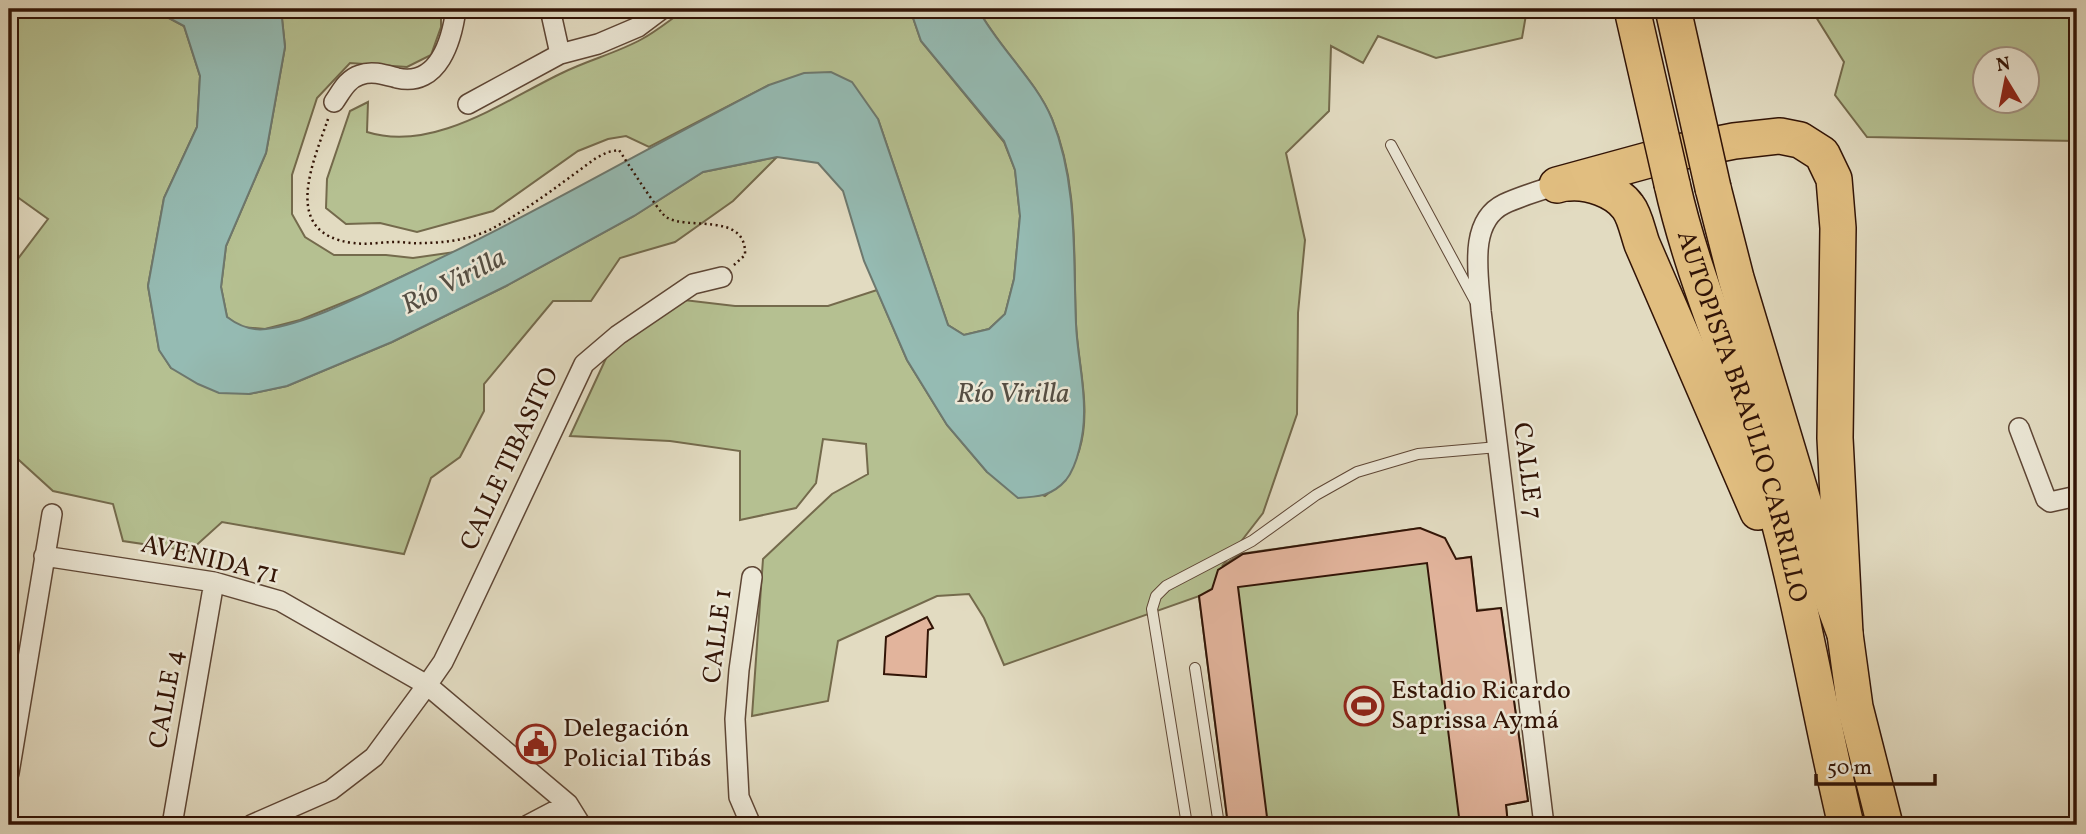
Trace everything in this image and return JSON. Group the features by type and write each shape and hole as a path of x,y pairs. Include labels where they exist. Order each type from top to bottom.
{"highway":[{"name":"AUTOPISTA BRAULIO CARRILLO","path":"1632,9 1673,168 1693,266 1761,456 1782,532 1846,825"},
{"name":"AUTOPISTA BRAULIO CARRILLO","path":"1672,9 1736,278 1844,634 1855,707 1885,825"},
{"path":"1557,185 1673,168 1734,141 1780,136 1800,140 1822,154 1833,179 1838,228 1835,438 1844,634"},
{"path":"1629,208 1638,185 1653,166 1673,168"},
{"path":"1557,185 1576,183 1596,186 1614,195 1629,208 1647,256 1798,605"}],"street":[{"path":"334,102 344,87 359,75 378,74 412,79 429,73 439,63 450,42 456,9"},
{"path":"550,9 560,54"},
{"path":"468,104 560,54 598,44 638,27 662,9"},
{"path":"1481,311 1478,253 1481,226 1501,205 1557,185"},
{"name":"CALLE TIBASITO","path":"251,825 331,790 373,757 443,662 584,365 618,335 693,284 722,276"},
{"name":"CALLE 7","path":"1481,311 1544,825"},
{"path":"2020,428 2046,499 2050,502 2077,496"},
{"path":"9,773 52,514"},
{"name":"AVENIDA 71","path":"44,556 214,582 280,601 427,685 568,804 581,825"},
{"name":"CALLE 1","path":"751,825 739,797 735,719 740,658 752,577"},
{"name":"CALLE 4","path":"173,825 214,582"},
{"path":"528,825 568,804"}],"lane":[{"name":"CALLE 7","path":"1391,145 1481,311"},
{"path":"1187,825 1152,609 1156,596 1166,586 1252,541 1316,495 1357,472 1418,454 1497,447"},
{"path":"1195,668 1219,825"}],"path":[{"path":"334,102 307,184 307,204 314,221 327,236 353,243 421,244 461,239 493,229 596,158 619,150 665,216 679,222 721,225 736,233 745,247 745,255 722,276"}],"green space":[{"path":"9,9 152,9 184,26 200,76 197,127 164,198 148,286 159,349 171,368 249,394 287,386 392,342 506,286 634,216 703,172 777,157 733,201 675,242 620,258 591,301 553,301 484,384 484,411 460,457 431,478 404,554 222,522 190,551 123,541 113,504 53,491 9,451 9,341 17,323 11,268 48,219 9,191"},
{"path":"281,9 441,9 441,27 431,55 407,67 350,63 317,98 292,175 292,214 305,237 334,255 413,258 455,252 300,320 265,329 240,327 227,317 221,287 226,246 266,153 285,47"},
{"path":"686,9 910,9 921,41 1004,142 1015,170 1020,216 1014,279 1005,314 989,329 964,335 948,325 878,119 769,85 649,147 626,136 608,139 578,151 493,211 417,232 380,223 346,224 326,208 327,179 350,111 368,102 367,132 392,137 443,130 493,109 572,68 632,44"},
{"path":"978,9 1527,9 1522,38 1436,58 1378,36 1363,63 1331,46 1329,111 1286,153 1305,240 1298,313 1297,414 1263,513 1222,566 1240,554 1420,528 1456,559 1471,557 1477,610 1501,608 1528,801 1506,805 1508,825 1228,825 1199,596 1004,665 984,618 969,594 937,596 838,641 828,701 752,716 763,559 832,494 868,474 866,444 823,439 816,483 796,508 740,520 740,451 670,441 570,436 608,354 684,300 735,306 828,306 877,290 907,360 947,425 987,472 1045,496 1062,482 1079,451 1084,420 1076,324 1073,220 1067,169 1061,144 1045,105"},
{"path":"1811,9 1947,9 1956,13 2077,9 2077,141 1867,137 1835,95 1844,62"}],"water":[{"name":"Río Virilla","path":"152,9 281,9 285,47 266,153 226,246 221,287 227,317 241,325 255,329 283,326 337,307 497,230 769,85 804,73 831,72 852,82 878,119 948,325 964,335 989,329 1005,314 1014,279 1020,216 1015,170 1004,141 921,41 910,9 978,9 1045,105 1052,119 1066,169 1073,220 1077,335 1084,403 1081,439 1070,474 1061,485 1050,492 1018,498 987,472 947,425 907,360 864,261 843,191 818,163 777,157 703,172 634,216 506,286 392,342 287,386 249,394 219,393 198,384 171,368 159,350 148,286 164,198 197,127 200,76 184,26"},
{"path":"1947,9 2059,9 1987,15 1958,13"}],"building":[{"path":"1420,528 1445,538 1456,559 1471,557 1477,611 1501,608 1528,801 1506,805 1508,825 1460,825 1427,563 1238,587 1268,825 1228,825 1199,596 1212,589 1218,570 1243,554"},
{"path":"927,617 933,628 928,630 926,677 884,674 886,637"}],"place":[{"name":"Estadio Ricardo Saprissa Aymá","path":"1364,706"},
{"name":"Delegación Policial Tibás","path":"536,744"}]}
